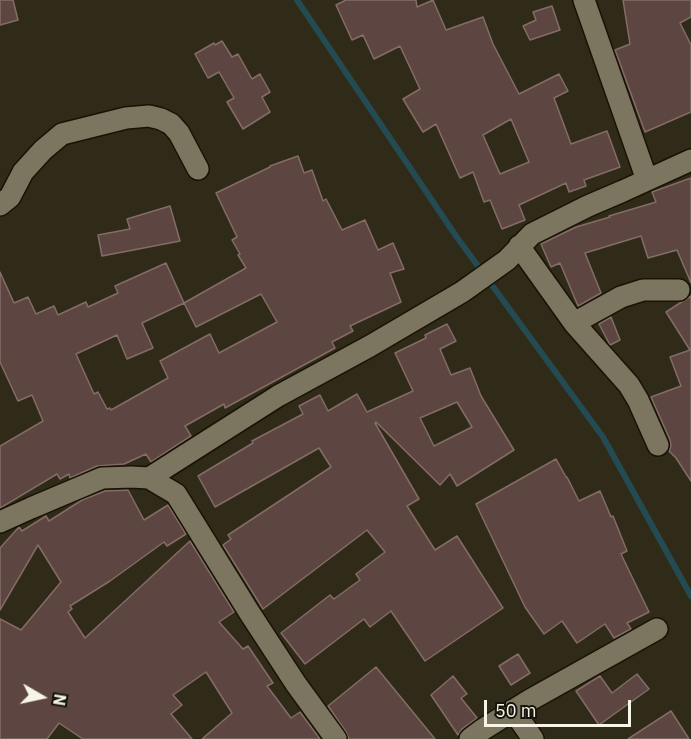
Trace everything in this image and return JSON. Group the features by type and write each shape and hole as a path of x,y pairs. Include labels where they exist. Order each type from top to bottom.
{"street":[{"path":"584,0 647,180"},
{"path":"0,205 10,197 23,172 62,134 126,118 149,116 171,124 179,133 198,170"},
{"path":"149,478 278,396 462,292 513,253 532,234 691,160"},
{"path":"513,253 629,385 658,445"},
{"path":"574,323 621,297 643,290 679,290"},
{"path":"0,522 102,478 149,478 176,494 296,684 336,739"},
{"path":"470,739 513,710 657,629"},
{"path":"513,710 533,739"}],"building":[{"path":"0,0 13,0 18,20 0,25"},
{"path":"346,0 416,0 417,7 433,0 446,30 483,17 493,44 519,94 559,74 568,91 554,98 571,144 607,131 620,167 584,180 586,186 569,192 566,183 519,205 525,220 502,229 490,200 484,202 473,172 460,178 436,124 423,132 403,99 420,89 400,46 374,59 363,35 352,40 336,5","holes":["511,119 529,162 500,174 483,135"]},
{"path":"623,0 691,0 691,17 680,23 691,45 691,112 645,132 615,50 630,44"},
{"path":"552,6 560,30 530,40 523,26 536,20 533,12"},
{"path":"222,41 232,57 238,54 252,79 260,74 270,92 262,97 270,112 243,129 227,102 234,98 219,72 208,78 195,54"},
{"path":"298,156 304,173 312,170 323,201 326,199 342,230 365,220 378,250 393,243 404,269 390,273 401,302 350,326 353,331 332,342 335,348 225,408 224,404 185,426 191,436 151,462 146,454 124,464 97,466 70,478 69,474 60,479 57,474 0,508 0,446 43,421 32,395 18,401 0,362 0,272 14,303 28,297 36,314 54,306 58,315 86,302 88,307 118,293 115,286 166,263 184,303 246,268 232,240 237,237 216,193 270,166","holes":["261,294 277,322 219,353 210,334 160,361 168,378 111,410 107,409 98,392 94,394 76,354 117,335 127,359 153,348 142,323 184,303 196,327"]},
{"path":"691,178 691,283 677,250 648,258 641,236 585,253 601,293 578,306 560,263 551,267 541,244 576,227 656,202 652,192"},
{"path":"170,206 180,241 102,256 98,235 130,229 127,219"},
{"path":"691,296 691,481 669,451 670,440 651,397 681,386 670,357 690,350 666,312"},
{"path":"611,317 620,340 610,345 599,324"},
{"path":"447,324 456,341 440,349 451,375 470,368 481,396 514,450 457,486 450,474 440,485 375,423 419,499 407,506 435,550 457,536 503,608 425,661 391,611 370,627 364,619 305,664 281,633 330,595 334,599 360,580 356,574 385,552 367,530 263,609 223,545 231,539 228,535 331,467 319,448 215,507 198,476 253,443 252,441 303,414 299,406 320,395 328,411 357,394 367,412 413,391 395,353 426,338 425,335","holes":["457,402 472,427 434,446 420,418"]},
{"path":"556,459 579,501 600,491 627,551 621,554 649,612 627,623 631,629 614,638 605,624 577,643 562,621 544,634 525,607 476,504"},
{"path":"128,490 144,520 168,505 186,534 167,546 164,542 110,581 70,606 72,609 68,612 85,638 190,541 234,612 219,622 243,649 248,646 273,683 267,686 291,718 300,712 320,739 202,739 232,713 206,672 173,695 182,705 171,714 192,739 83,739 59,723 47,739 0,739 0,619 21,630 61,582 38,545 0,610 0,548 19,527 22,531 46,516 49,521 82,500 105,491"},
{"path":"518,654 530,673 511,685 499,666"},
{"path":"376,667 435,739 349,739 328,706"},
{"path":"637,674 649,689 599,725 576,691 600,676 612,693"},
{"path":"453,676 467,694 461,698 477,718 462,729 458,735 431,695"},
{"path":"671,711 689,739 628,739"}],"waterway":[{"path":"297,0 456,236 603,437 691,596"}]}
